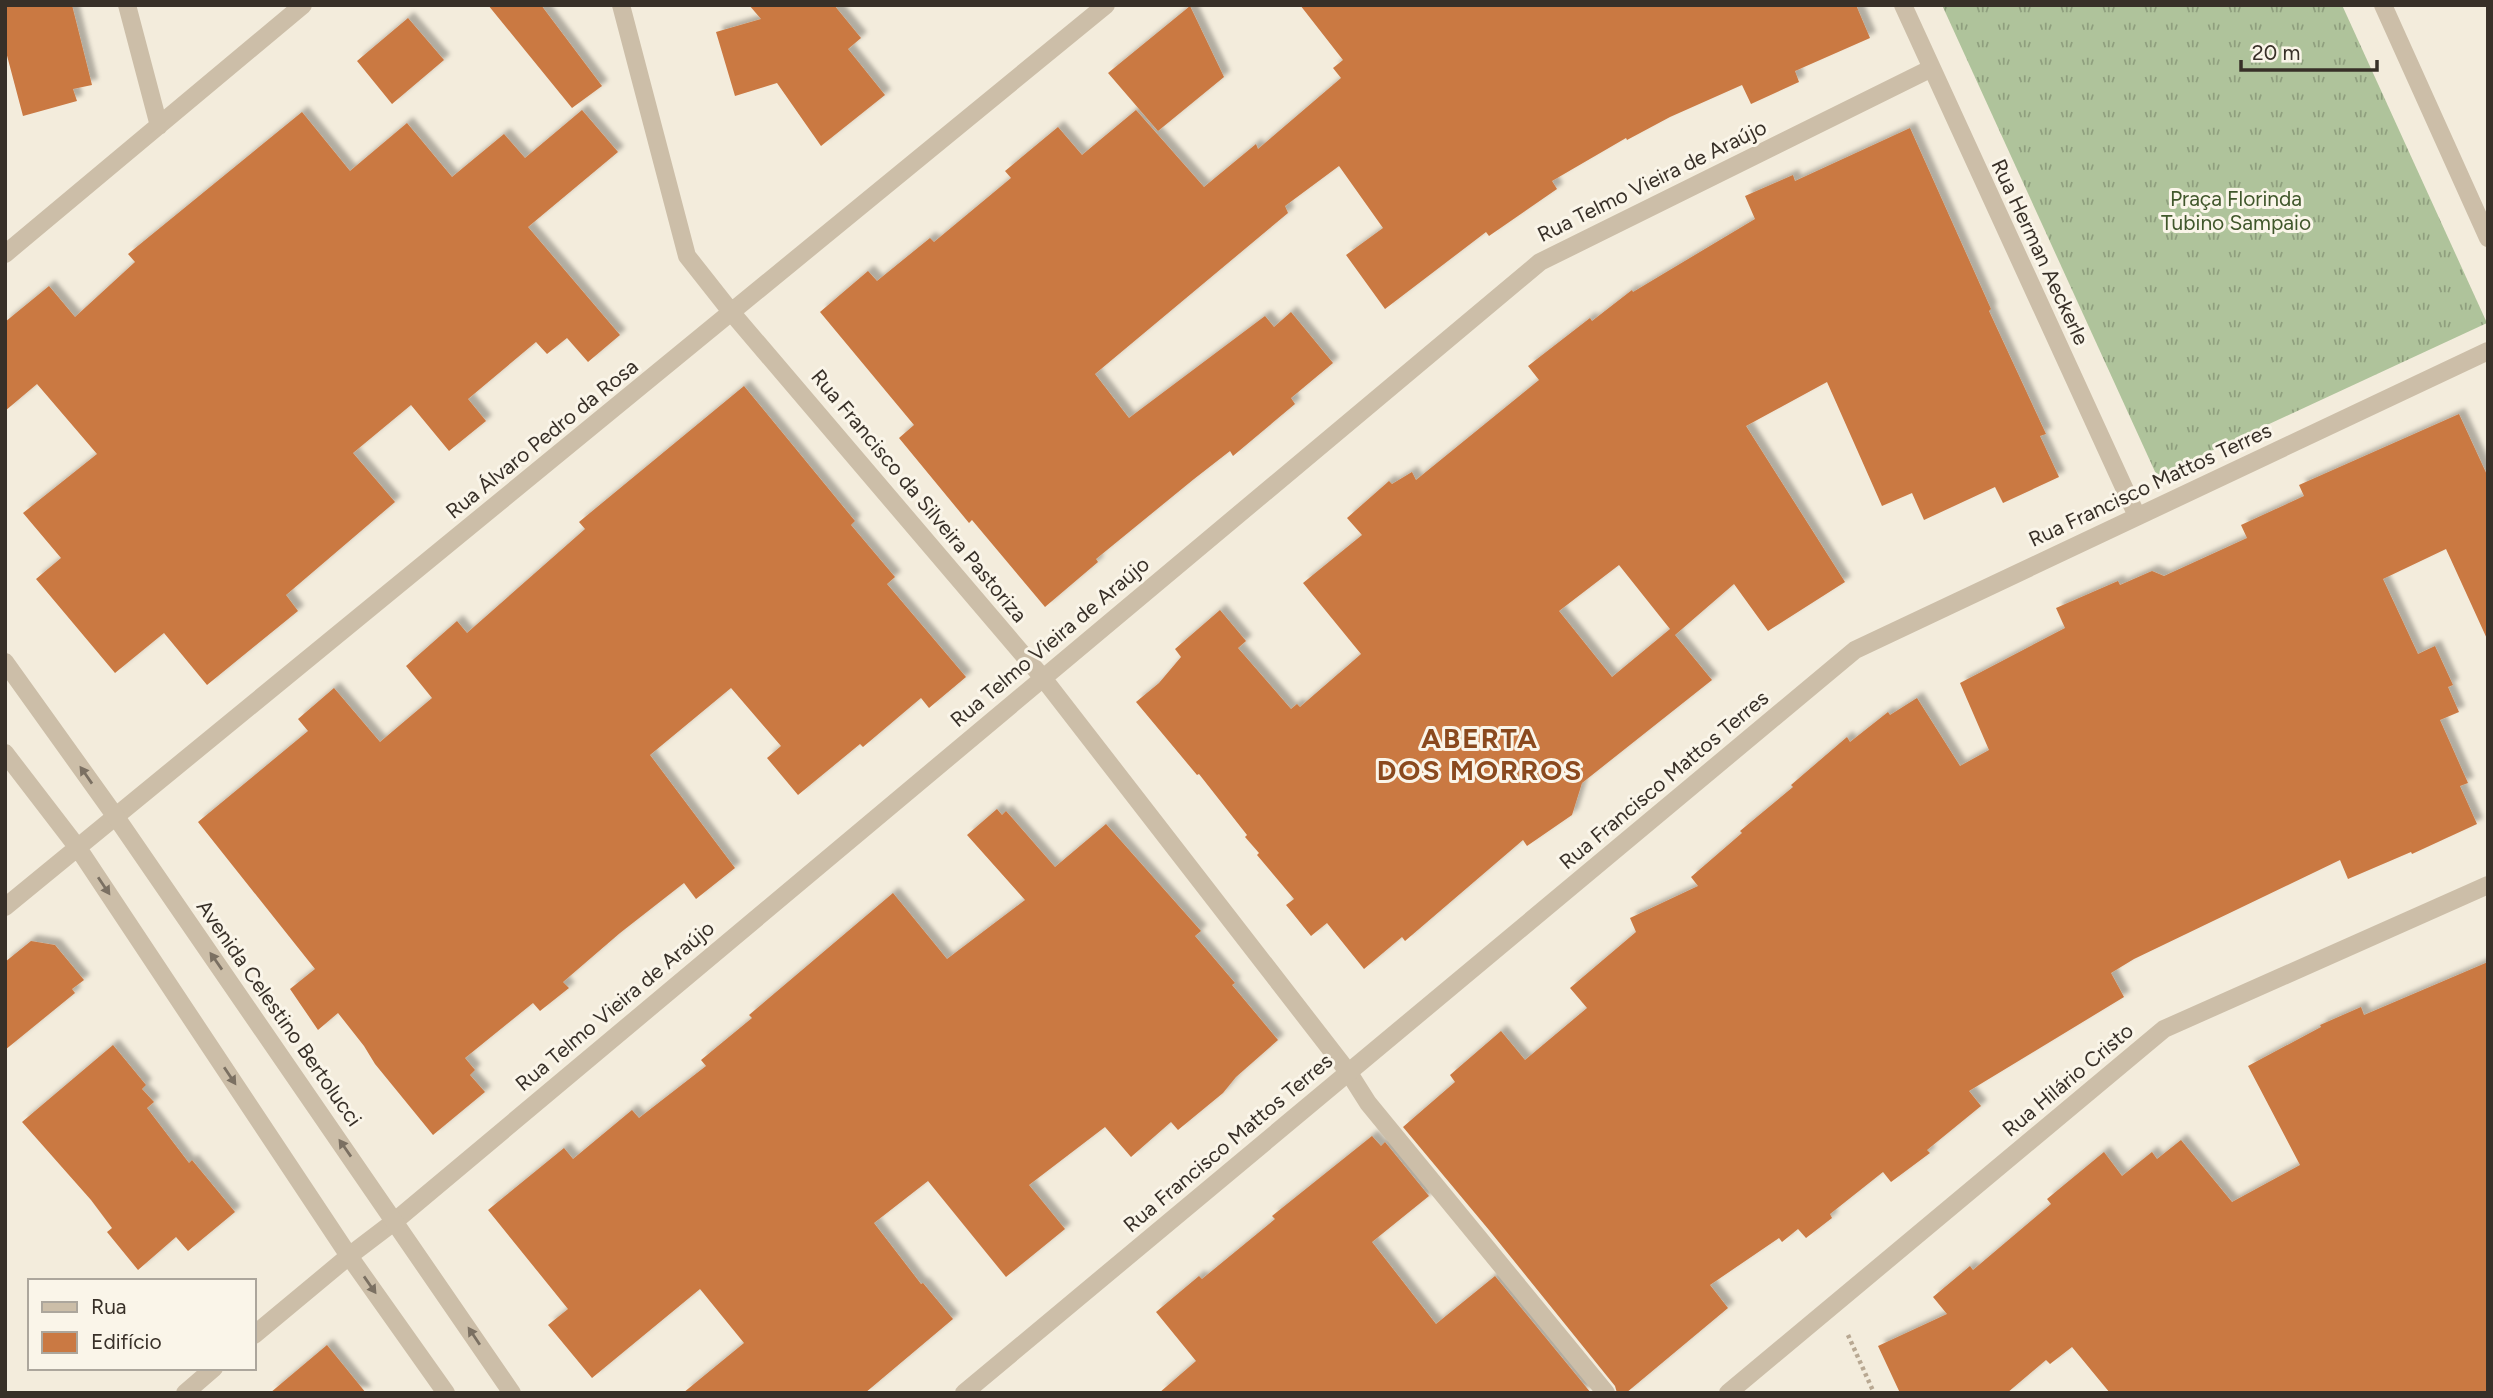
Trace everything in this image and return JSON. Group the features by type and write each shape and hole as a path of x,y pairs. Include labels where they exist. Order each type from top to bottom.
{"street":[{"path":"127,5 159,126"},
{"path":"5,254 303,5"},
{"name":"Rua Francisco da Silveira Pastoriza","path":"621,5 687,256 732,313 1043,677 1349,1073 1368,1103 1606,1393"},
{"name":"Rua Álvaro Pedro da Rosa","path":"5,907 1106,5"},
{"name":"Rua Herman Aeckerle","path":"1903,5 2137,516"},
{"path":"2383,5 2488,238"},
{"name":"Rua Telmo Vieira de Araújo","path":"256,1333 395,1221 1540,262 1930,69"},
{"name":"Rua Francisco Mattos Terres","path":"964,1393 1855,650 2488,351"},
{"name":"Avenida Celestino Bertolucci","path":"5,662 116,817 512,1393"},
{"path":"5,752 78,848 349,1256 446,1393"},
{"name":"Rua Hilário Cristo","path":"1728,1393 2164,1029 2488,885"},
{"path":"185,1393 212,1370"}],"path":[{"path":"1834,1305 1874,1393"}],"green space":[{"name":"Praça Florinda Tubino Sampaio","path":"1942,5 2342,5 2487,323 2157,476"}],"building":[{"path":"5,5 72,5 92,85 73,89 77,101 23,116 5,48"},
{"path":"488,5 541,5 602,86 572,108"},
{"path":"749,5 834,5 861,38 848,49 885,95 821,146 777,83 735,96 716,32 761,19"},
{"path":"1300,5 1856,5 1870,38 1795,71 1799,82 1751,104 1742,85 1670,117 1627,140 1626,138 1552,181 1557,189 1489,236 1486,232 1385,309 1346,255 1383,228 1339,166 1285,206 1288,213 1095,374 1129,418 1265,316 1274,327 1291,312 1333,363 1291,398 1295,404 1233,456 1230,451 1194,479 1096,559 1098,562 1045,607 972,520 969,523 899,438 914,425 820,312 868,271 877,281 930,238 934,242 1011,178 1005,171 1058,127 1082,155 1136,110 1204,187 1256,144 1258,149 1341,78 1333,68 1343,60"},
{"path":"1190,6 1224,77 1158,131 1108,73"},
{"path":"408,18 444,60 392,104 357,61"},
{"path":"582,110 618,152 528,227 620,335 588,362 567,338 547,354 536,342 468,399 486,421 449,451 411,405 353,453 395,502 286,595 298,611 207,685 164,633 115,673 36,579 61,558 23,513 97,454 37,384 5,411 5,322 49,286 75,317 135,262 128,254 302,112 350,171 407,123 452,177 504,134 525,158"},
{"path":"1910,128 1991,309 1989,311 2046,434 2040,436 2059,477 2003,503 1995,487 1924,520 1912,493 1882,506 1827,382 1746,426 1845,582 1768,631 1734,584 1675,635 1712,680 1582,783 1572,815 1527,846 1523,840 1405,941 1402,937 1364,969 1327,923 1311,936 1286,905 1294,899 1257,855 1259,853 1245,837 1247,835 1199,774 1197,775 1136,702 1159,683 1181,657 1175,649 1220,610 1246,641 1238,648 1291,709 1297,704 1300,707 1361,654 1303,583 1362,535 1347,518 1389,481 1392,484 1412,472 1416,480 1539,380 1528,366 1590,318 1592,321 1632,290 1633,292 1755,219 1745,196 1793,175 1795,181","holes":["1619,565 1670,629 1612,677 1559,611"]},
{"path":"744,386 855,521 851,525 895,577 887,584 966,677 929,708 921,698 863,747 860,744 798,795 767,758 781,746 731,688 650,755 735,868 696,899 684,883 563,982 569,988 540,1011 533,1003 465,1058 475,1070 470,1075 485,1092 433,1135 375,1064 338,1013 318,1030 290,989 315,969 198,822 308,731 298,719 334,688 380,742 432,698 406,666 457,621 467,633 585,529 579,522"},
{"path":"2459,414 2488,477 2488,641 2446,549 2383,579 2418,654 2435,646 2453,685 2448,687 2459,712 2440,720 2468,783 2460,786 2477,824 2412,854 2411,852 2348,879 2340,860 2134,959 2111,973 2124,997 1969,1091 1981,1106 1927,1150 1930,1153 1891,1182 1883,1172 1830,1214 1832,1218 1806,1238 1798,1229 1782,1242 1779,1238 1710,1285 1728,1308 1626,1393 1617,1393 1615,1386 1403,1127 1455,1082 1450,1075 1501,1031 1525,1060 1587,1008 1570,988 1636,932 1630,918 1698,886 1691,877 1847,737 1850,742 1888,712 1890,715 1917,698 1960,766 1989,750 1960,683 2065,628 2056,608 2118,581 2120,585 2152,571 2164,576 2247,538 2241,525 2304,496 2299,485"},
{"path":"997,809 1002,815 1006,811 1055,867 1106,824 1201,931 1195,936 1278,1040 1236,1077 1223,1093 1178,1130 1171,1122 1131,1157 1105,1127 1029,1185 1065,1229 1006,1277 928,1181 874,1223 921,1284 923,1283 953,1319 865,1393 683,1393 744,1343 700,1289 592,1378 548,1325 568,1309 488,1210 564,1148 573,1159 632,1110 639,1118 706,1066 701,1060 752,1018 749,1015 893,893 947,959 1025,900 967,835"},
{"path":"31,941 55,945 84,980 72,989 75,993 5,1050 5,962"},
{"path":"2488,962 2488,1393 2110,1393 2072,1347 2050,1364 2046,1360 2007,1393 1900,1393 1878,1346 1947,1314 1933,1297 1970,1266 1973,1270 2051,1204 2047,1199 2104,1152 2122,1176 2152,1152 2157,1159 2181,1140 2232,1202 2300,1165 2248,1066 2321,1027 2320,1025 2361,1007 2364,1015"},
{"path":"113,1045 146,1085 142,1089 154,1102 147,1108 189,1163 192,1160 235,1212 188,1251 176,1237 138,1270 107,1232 112,1228 91,1200 22,1122"},
{"path":"1372,1136 1381,1146 1385,1142 1429,1196 1372,1242 1436,1324 1495,1276 1591,1393 1159,1393 1196,1361 1156,1312 1199,1276 1202,1279 1275,1219 1272,1216"},
{"path":"327,1345 366,1393 270,1393"}],"district":[{"name":"ABERTA DOS MORROS","path":"1480,754"}]}
